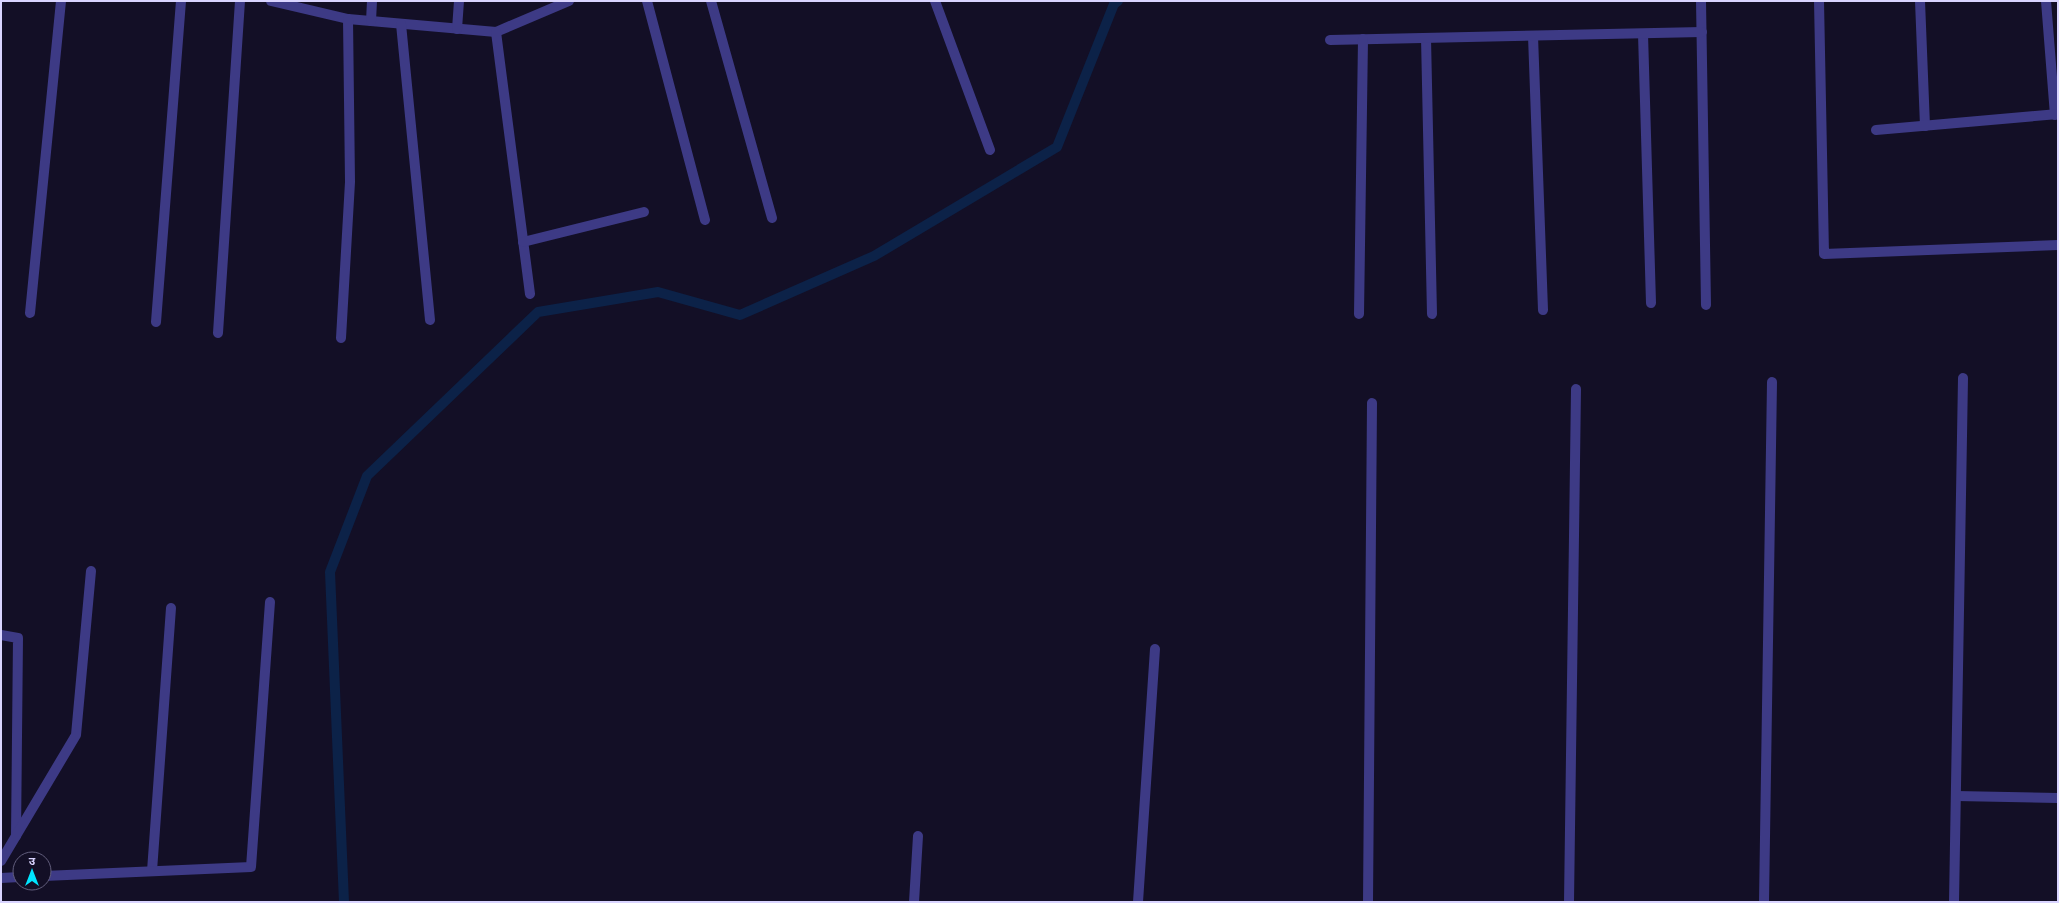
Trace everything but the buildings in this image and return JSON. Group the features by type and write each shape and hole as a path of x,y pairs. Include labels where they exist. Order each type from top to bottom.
{"street":[{"path":"30,313 61,1"},
{"path":"156,322 181,1"},
{"path":"218,333 240,1"},
{"path":"271,1 348,19 496,32 569,1"},
{"path":"371,21 372,1"},
{"path":"457,29 459,1"},
{"path":"647,1 706,220"},
{"path":"711,1 772,218"},
{"path":"935,1 990,150"},
{"path":"1702,1 1706,305"},
{"path":"1819,1 1824,254 2058,245"},
{"path":"1920,1 1925,126"},
{"path":"1876,130 2056,115 2046,1"},
{"path":"340,338 350,182 348,19"},
{"path":"401,24 430,320"},
{"path":"496,32 530,294"},
{"path":"1330,40 1702,32"},
{"path":"1643,34 1651,303"},
{"path":"1533,36 1543,310"},
{"path":"1426,38 1432,314"},
{"path":"1359,314 1363,39"},
{"path":"523,242 644,212"},
{"path":"1954,902 1963,378"},
{"path":"1764,902 1772,382"},
{"path":"1569,902 1576,389"},
{"path":"1368,902 1372,402"},
{"path":"1,861 76,735 91,571"},
{"path":"52,876 251,867 270,602"},
{"path":"152,871 172,608"},
{"path":"1,635 18,638 16,836"},
{"path":"1138,902 1155,649"},
{"path":"1956,796 2058,798"},
{"path":"914,902 918,836"},
{"path":"1,878 12,877"}],"waterway":[{"path":"344,902 330,572 367,476 538,312 658,292 740,315 874,256 1057,147 1114,4 1118,1"}]}
